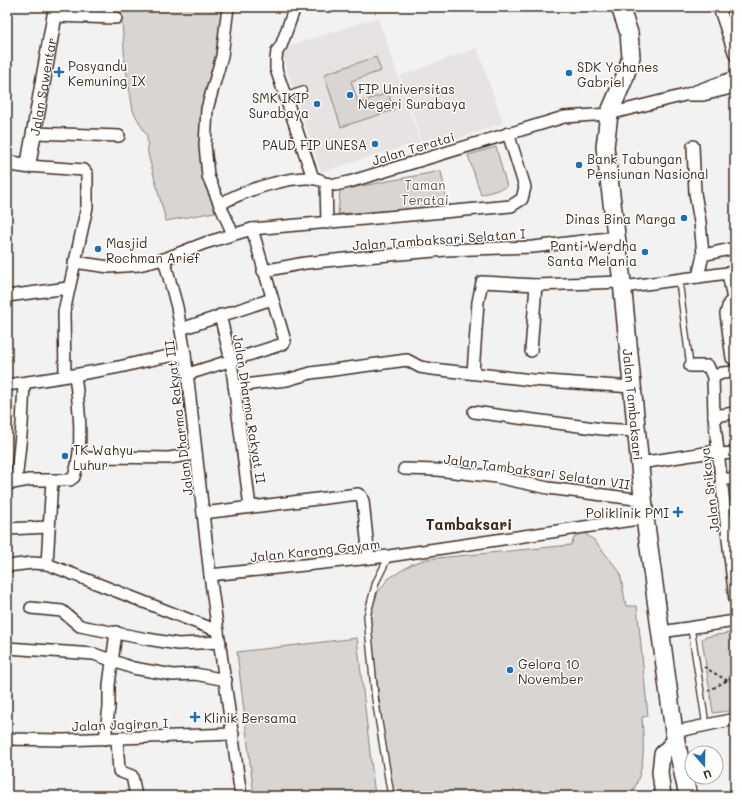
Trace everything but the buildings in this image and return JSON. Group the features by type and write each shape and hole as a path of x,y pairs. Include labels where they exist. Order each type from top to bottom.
{"main road":[{"name":"Jalan Tambaksari","path":"622,10 631,46 631,57 624,79 609,114 605,147 617,237 645,518 675,736 688,796"},
{"path":"664,796 660,772 662,754 675,736"}],"street":[{"path":"228,7 222,56 207,109 205,145 208,176 233,234"},
{"path":"295,7 276,59 276,70 313,178"},
{"path":"719,7 735,55"},
{"path":"55,11 116,18"},
{"name":"Jalan Sawentar","path":"28,166 55,11"},
{"path":"685,95 735,77"},
{"path":"685,95 704,95 735,87"},
{"name":"Jalan Teratai","path":"220,205 228,199 249,190 294,179 313,178 335,185 349,182 564,117 609,114 685,95"},
{"path":"34,133 119,136"},
{"path":"74,262 109,267 139,265 164,259 233,234 252,229 327,223 358,218 511,206 519,202 524,194 524,187 508,133"},
{"path":"693,146 695,193 700,222 703,255 698,277"},
{"path":"7,163 86,170 87,174 87,207 82,236 68,288 63,328 70,375 79,407 78,459 75,476 72,479 11,483 22,425 24,383"},
{"path":"326,183 327,223"},
{"path":"188,374 284,343 285,340 263,271 252,229"},
{"name":"Jalan Tambaksari Selatan I","path":"263,271 305,263 355,258 446,250 533,247 617,237"},
{"path":"703,255 735,248"},
{"name":"Jalan Dharma Rakyat III","path":"164,259 181,328 188,374 195,454 210,574"},
{"path":"473,373 478,302 482,282 536,285 622,285 679,281 732,273 734,300 727,306 726,314 732,358 735,360"},
{"path":"531,351 536,285"},
{"path":"7,296 68,288"},
{"path":"181,328 272,299"},
{"name":"Jalan Dharma Rakyat II","path":"220,315 231,361 250,507"},
{"path":"7,385 121,366 156,357 185,354"},
{"path":"234,386 287,380 311,373 407,360 425,368 532,380 632,387"},
{"path":"690,366 708,366 713,377 722,373 735,372"},
{"name":"Jalan Srikaya","path":"713,377 714,416 718,452 731,523 735,600"},
{"path":"474,412 602,429 637,431"},
{"path":"714,416 735,413"},
{"path":"640,463 718,452 735,453"},
{"path":"78,459 108,456 169,458 195,454"},
{"name":"Jalan Tambaksari Selatan VII","path":"404,469 438,470 497,477 548,488 643,500"},
{"path":"722,479 735,479"},
{"path":"47,564 52,480"},
{"path":"203,513 360,494 363,501 369,558"},
{"name":"Jalan Karang Gayam","path":"210,574 389,556 645,518"},
{"path":"7,529 49,528"},
{"path":"7,566 32,563 47,564 219,637"},
{"path":"210,574 242,796"},
{"path":"31,608 59,610 66,613 76,625 178,644 219,637"},
{"path":"661,632 735,621"},
{"path":"105,739 109,707 109,685 116,632"},
{"path":"7,648 82,653 100,656 133,668 169,674 195,674 226,680"},
{"path":"675,736 706,724 735,719"},
{"name":"Jalan Jagiran I","path":"7,739 105,739 233,734"},
{"path":"117,738 119,771 132,776 136,796"}],"lane":[{"path":"284,97 303,90"},
{"path":"679,281 690,366"},
{"path":"389,556 376,582 367,616 375,698 391,796"},
{"path":"691,628 706,724"}],"path":[{"path":"708,670 735,685"},
{"path":"711,689 735,676"}],"shaded area":[{"name":"FIP Universitas Negeri Surabaya","path":"378,17 420,142 321,172 280,49"},
{"path":"477,48 503,123 424,150 400,76"}],"green space":[{"path":"121,7 231,7 202,131 215,164 205,167 215,212 166,221 148,154 147,136 133,111 125,63"},
{"path":"376,57 381,71 351,81 358,103 388,93 394,110 341,127 324,74"},
{"path":"496,147 507,187 481,195 468,155"},
{"name":"Taman Teratai","path":"441,171 448,207 338,214 340,190"},
{"name":"Gelora 10 November","path":"578,529 594,540 620,572 626,606 637,606 648,716 642,717 642,766 631,796 393,796 390,788 370,624 372,609 378,592 388,579 412,564 427,559 571,545"},
{"path":"735,632 735,710 713,713 702,639 705,637"},
{"path":"357,638 375,796 254,796 237,652"}],"place":[{"name":"Posyandu Kemuning IX","path":"59,72"},
{"name":"SDK Yohanes Gabriel","path":"569,73"},
{"name":"FIP Universitas Negeri Surabaya","path":"350,95"},
{"name":"SMK IKIP Surabaya","path":"317,104"},
{"name":"PAUD FIP UNESA","path":"375,144"},
{"name":"Bank Tabungan Pensiunan Nasional","path":"579,165"},
{"name":"Dinas Bina Marga","path":"684,218"},
{"name":"Masjid Rochman Arief","path":"98,249"},
{"name":"Panti Werdha Santa Melania","path":"645,252"},
{"name":"TK Wahyu Luhur","path":"65,456"},
{"name":"Poliklinik PMI","path":"678,512"},
{"name":"Gelora 10 November","path":"510,670"},
{"name":"Klinik Bersama","path":"195,717"}],"district":[{"name":"Tambaksari","path":"469,524"}]}
